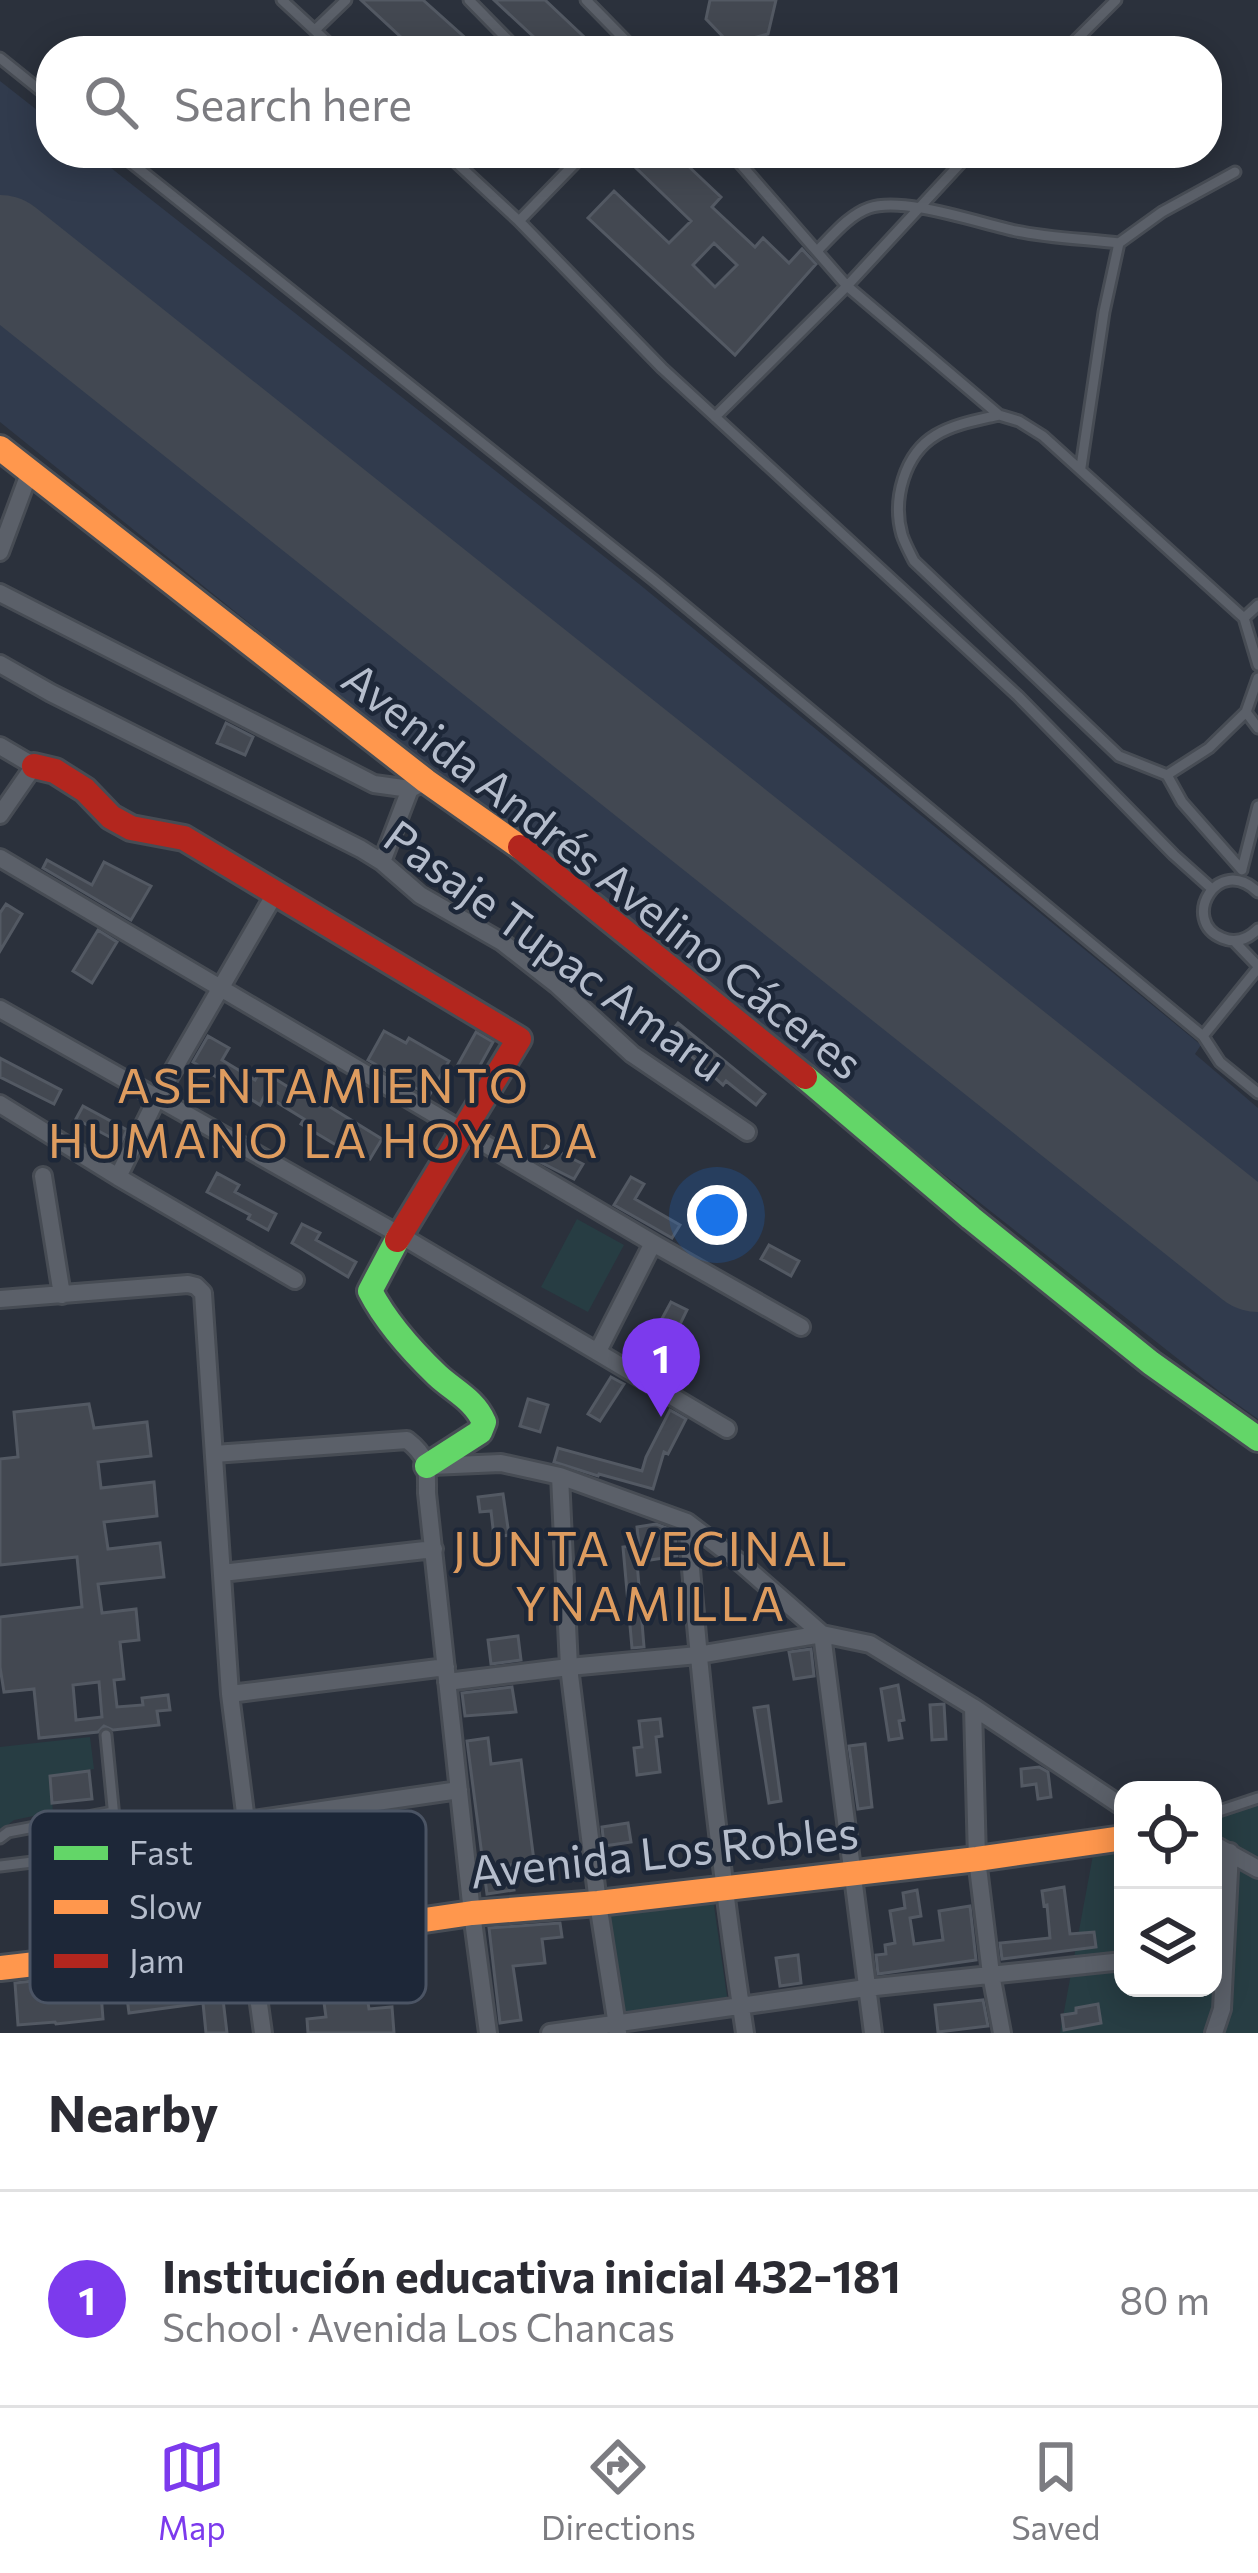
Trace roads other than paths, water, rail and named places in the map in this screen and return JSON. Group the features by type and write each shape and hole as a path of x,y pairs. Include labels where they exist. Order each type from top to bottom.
{"street":[{"name":"Avenida Andrés Avelino Cáceres","path":"0,448 418,785 527,852 1150,1363 1258,1438"},
{"path":"0,552 30,471"},
{"path":"0,593 374,784 418,785 382,862"},
{"name":"Pasaje Tupac Amaru","path":"0,664 362,848 420,895 502,942 632,1054 747,1132"},
{"path":"0,746 34,766 55,771 131,828 184,838 519,1040 370,1291 440,1377 476,1404 484,1422 480,1432 427,1466"},
{"path":"0,815 34,766"},
{"path":"0,858 801,1327"},
{"path":"118,1177 157,1098 276,892"},
{"path":"0,1009 400,1234 728,1429"},
{"path":"0,1104 295,1280"},
{"path":"43,1176 62,1295"},
{"path":"598,1351 653,1244"},
{"path":"0,1299 188,1284 202,1293 230,1694 245,1811"},
{"path":"214,1454 407,1440 421,1450 427,1466 488,2033"},
{"path":"427,1466 501,1462 560,1476 687,1522 822,1634 873,2033"},
{"path":"560,1476 569,1666 618,2028"},
{"path":"687,1522 723,1888 745,2033"},
{"path":"222,1573 434,1550"},
{"path":"230,1694 698,1655 822,1634 870,1644 1114,1801"},
{"path":"973,1707 976,1859 1002,2033"},
{"path":"315,1811 459,1790"},
{"name":"Avenida Los Robles","path":"426,1920 1114,1839"},
{"path":"1222,1849 1258,1869"},
{"path":"550,2033 618,2028 741,2004 866,1988 1114,1962"},
{"name":"Avenida Los Robles","path":"0,1968 30,1965"},
{"path":"1214,2033 1221,1997"},
{"path":"259,2003 263,2033"}],"lane":[{"path":"282,0 321,36"},
{"path":"315,30 346,0"},
{"path":"469,0 504,36"},
{"path":"586,0 621,36"},
{"path":"1080,36 1116,0"},
{"path":"0,58 36,87"},
{"path":"138,168 655,580 1203,1036 1220,1062 1258,1093"},
{"path":"462,168 662,368 1018,697 1212,889"},
{"path":"519,221 570,168"},
{"path":"744,168 847,286 999,415 1043,436 1081,467 1244,618 1258,664"},
{"path":"715,417 847,286 956,168"},
{"path":"818,250 867,208 892,205 1020,232 1119,243 1162,212 1234,172"},
{"path":"1081,467 1119,243"},
{"path":"999,415 935,435 913,456 899,491 902,534 914,561 1118,756 1167,775 1183,802 1258,892"},
{"path":"1244,618 1258,605"},
{"path":"1167,775 1209,748 1246,712 1258,678"},
{"path":"1246,712 1258,728"},
{"path":"1241,875 1258,806"},
{"path":"1241,875 1212,889 1203,908 1208,927 1215,935 1234,941 1258,929"},
{"path":"1203,1036 1258,967 1234,941"},
{"path":"106,1735 113,1811"},
{"path":"1222,1810 1258,1798"},
{"path":"0,1838 30,1828"},
{"path":"0,1866 30,1862"}],"place":[{"name":"Institución educativa inicial 432-181","path":"661,1417"}],"district":[{"name":"ASENTAMIENTO HUMANO LA HOYADA","path":"324,1110"},
{"name":"JUNTA VECINAL YNAMILLA","path":"651,1574"}]}
